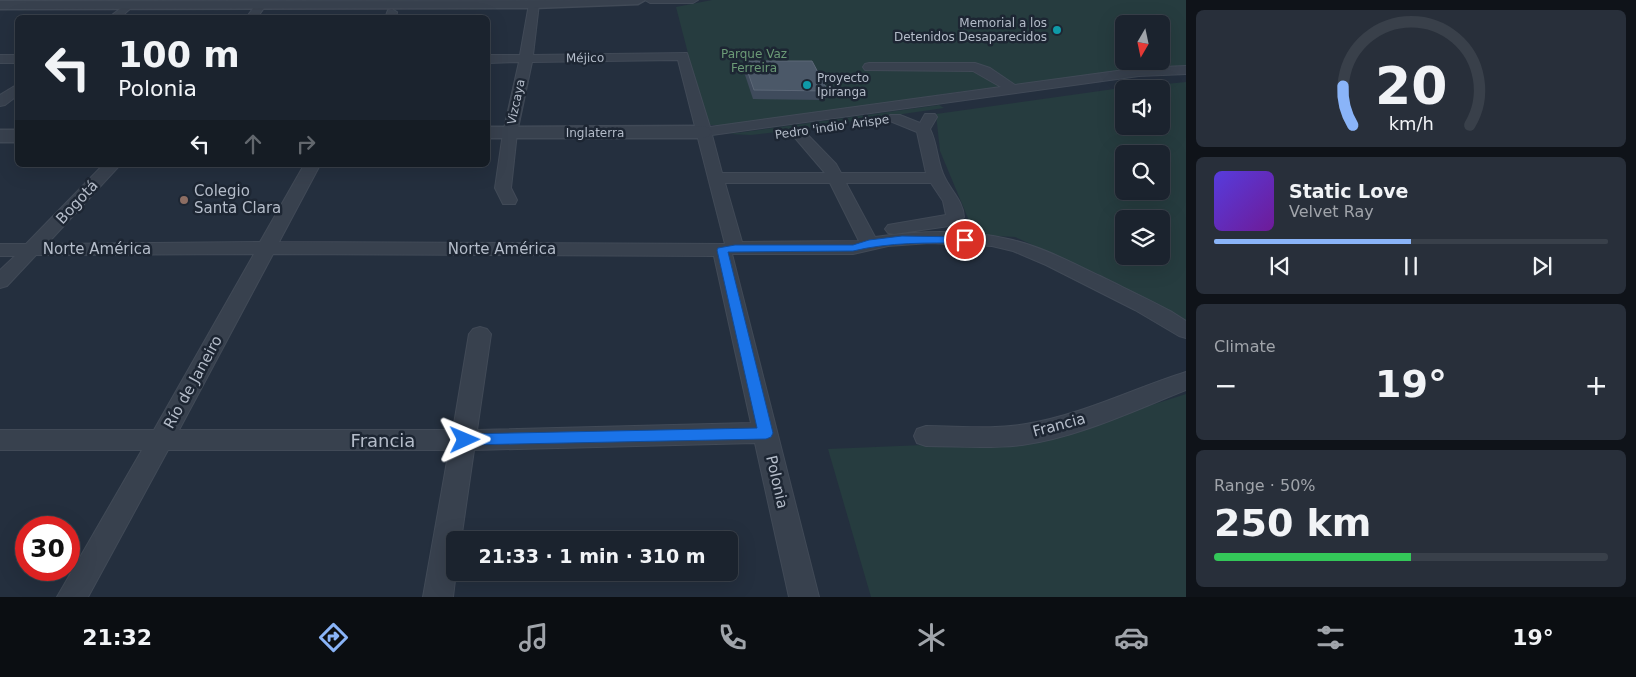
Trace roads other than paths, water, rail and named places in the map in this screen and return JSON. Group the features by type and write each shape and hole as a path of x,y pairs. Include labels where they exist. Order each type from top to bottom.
{"street":[{"path":"0,5 534,4 638,0"},
{"path":"650,0 693,0"},
{"name":"Vizcaya","path":"509,200 503,188 510,133 526,59 534,4"},
{"path":"117,15 129,5"},
{"path":"253,15 261,5"},
{"name":"Méjico","path":"490,59 683,56"},
{"name":"Polonia","path":"683,56 726,221 728,249 766,433 804,597"},
{"path":"0,59 15,59"},
{"path":"869,67 975,67 985,71 1014,90"},
{"name":"Pedro 'indio' Arispe","path":"704,134 1138,72 1186,70"},
{"name":"Pedro 'indio' Arispe","path":"704,134 720,139 739,139 958,110 1132,83 1186,79"},
{"path":"0,102 15,90"},
{"path":"986,94 1000,103"},
{"path":"943,100 958,110"},
{"path":"923,129 932,113"},
{"path":"797,132 830,167 867,239 876,232 950,220 955,217 956,208 936,178 931,162 928,139 923,129 895,118"},
{"name":"Inglaterra","path":"490,133 704,134"},
{"path":"0,136 15,136"},
{"name":"Bogotá","path":"0,282 110,167"},
{"name":"Río de Janeiro","path":"72,597 161,440 311,167"},
{"path":"716,178 936,178"},
{"name":"Norte América","path":"0,250 853,248 867,239 981,240 1020,248 1076,272 1147,308 1186,331"},
{"path":"438,597 465,440 480,334"},
{"name":"Francia","path":"926,436 1012,436 1037,432 1102,414 1186,381"},
{"name":"Francia","path":"0,440 465,440 766,433"}],"place":[{"name":"Memorial a los Detenidos Desaparecidos","path":"1057,30"},
{"name":"Proyecto Ipiranga","path":"807,85"},
{"name":"Colegio Santa Clara","path":"184,200"}],"park label":[{"name":"Parque Vaz Ferreira","path":"754,61"}]}
